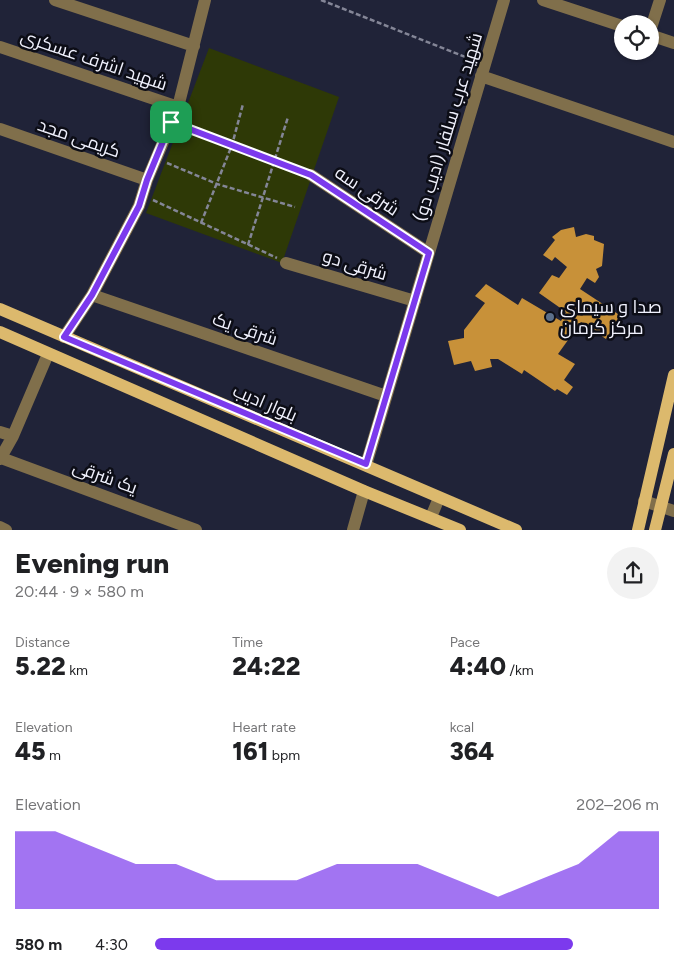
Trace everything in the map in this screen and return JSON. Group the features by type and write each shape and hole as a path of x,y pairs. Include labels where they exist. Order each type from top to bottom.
{"main road":[{"name":"بلوار ادیب","path":"0,309 366,464 439,498 516,530"},
{"path":"0,332 364,491 460,530"},
{"path":"638,530 674,375"},
{"path":"655,530 674,454"}],"street":[{"path":"55,0 194,46"},
{"path":"64,337 92,295 139,206 147,180 178,107 205,0"},
{"path":"543,0 614,23"},
{"path":"655,15 660,0"},
{"name":"شهید عرب سلفار (ادیب دو)","path":"366,464 483,70 499,2"},
{"path":"659,37 674,43"},
{"name":"شهید اشرف عسکری","path":"0,47 178,107"},
{"path":"483,70 674,142"},
{"name":"کریمی مجد","path":"0,129 147,180"},
{"name":"شرقی سه","path":"311,175 429,253"},
{"name":"شرقی دو","path":"286,263 414,301"},
{"name":"شرقی یک","path":"92,295 386,396"},
{"path":"0,458 13,436 48,354"},
{"path":"0,432 13,436"},
{"name":"یک شرقی","path":"0,458 196,530"},
{"path":"353,530 364,491"},
{"path":"431,517 439,498"},
{"path":"644,500 674,512"},
{"path":"0,527 6,530"}],"path":[{"path":"321,0 483,70"},
{"path":"201,223 232,145 243,104"},
{"path":"248,245 288,117"},
{"path":"171,122 311,175"},
{"path":"156,158 217,184 295,207"},
{"path":"143,195 286,263"}],"green space":[{"path":"209,48 339,97 282,263 146,213"}],"building":[{"path":"574,227 576,237 586,234 594,236 594,240 604,244 602,266 596,269 599,277 595,283 587,278 580,289 621,316 606,339 581,322 558,354 575,364 564,380 573,387 567,395 557,389 555,391 524,370 522,374 498,359 490,359 492,367 475,371 471,361 454,365 448,341 464,338 464,330 485,303 475,296 486,284 518,305 522,298 561,321 566,312 539,293 552,275 559,278 567,267 555,257 552,261 543,255 555,240 552,237 561,230"}],"place":[{"name":"صدا و سیمای مرکز کرمان","path":"550,317"}],"route":[{"path":"171,122 311,175 429,253 366,464 64,337 92,295 139,206 147,180 171,122"}]}
